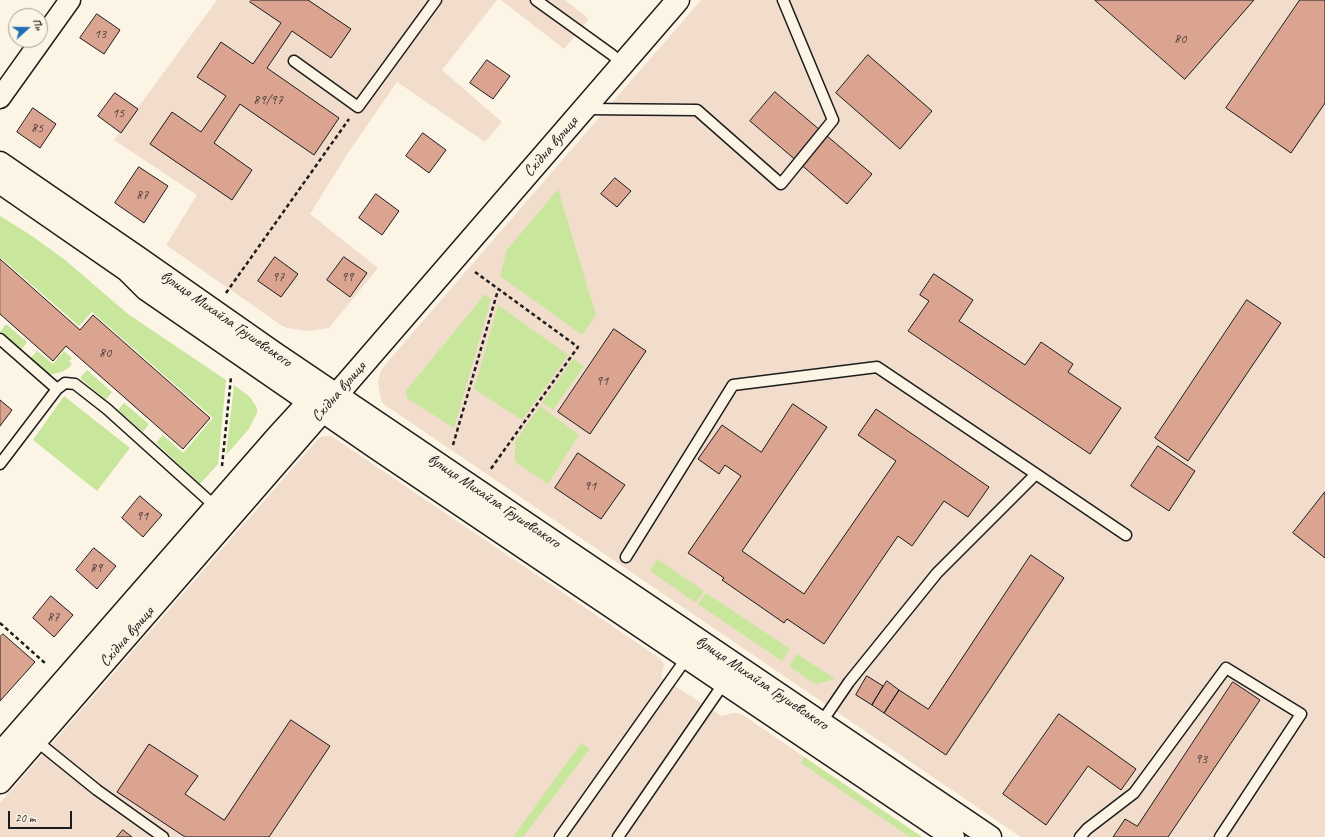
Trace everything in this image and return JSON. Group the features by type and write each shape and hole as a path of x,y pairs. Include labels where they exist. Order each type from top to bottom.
{"main road":[{"name":"Східна вулиця","path":"0,782 29,735 323,399 584,108 658,0"},
{"name":"Східна вулиця","path":"323,399 360,347 617,59 678,0"},
{"name":"вулиця Михайла Грушевського","path":"0,163 323,399 687,658 730,674 821,724 990,837"},
{"name":"вулиця Михайла Грушевського","path":"0,182 127,270 146,289 323,399 699,640 730,674 952,837"},
{"name":"Східна вулиця","path":"0,754 29,735"}],"street":[{"path":"0,98 70,0"}],"lane":[{"path":"294,61 358,107 436,0"},
{"path":"536,0 617,59"},
{"path":"584,108 697,110 781,184 834,120 783,0"},
{"path":"0,339 57,389"},
{"path":"626,557 733,385 878,367 1126,535"},
{"path":"0,464 57,389 65,383 75,384 145,442 223,513"},
{"path":"821,724 850,682 937,573 1036,474"},
{"path":"560,837 699,640"},
{"path":"1080,837 1087,828 1134,793 1226,668 1301,714 1220,837"},
{"path":"618,837 730,674"},
{"path":"29,735 97,790 163,837"}],"path":[{"path":"226,293 358,107"},
{"path":"475,272 578,347 490,470"},
{"path":"453,445 498,290"},
{"path":"221,470 231,378"},
{"path":"0,623 46,664"}],"shaded area":[{"path":"217,0 497,0 442,70 502,122 485,142 397,82 348,153 310,214 378,268 329,328 309,331 287,328 281,325 166,245 197,195 114,140"},
{"path":"501,0 565,0 589,19 564,49"},
{"path":"701,0 1325,0 1325,837 1021,837 381,401 378,382 380,373 384,366"},
{"path":"323,436 330,436 336,439 658,657 663,662 664,666 661,677 722,716 732,713 743,715 922,837 0,837 0,803 318,439"}],"green space":[{"path":"558,189 596,315 582,335 500,276 507,250"},
{"path":"0,216 29,234 64,259 128,314 226,380 218,464 200,484 156,443 163,435 183,453 213,418 92,312 79,326 0,257"},
{"path":"485,294 491,299 454,428 407,398 406,391"},
{"path":"498,305 568,355 522,420 474,389"},
{"path":"6,324 27,342 21,350 0,332"},
{"path":"37,351 53,364 64,351 72,358 69,361 72,364 70,367 59,373 49,375 30,359"},
{"path":"573,359 584,366 553,410 542,403"},
{"path":"87,370 112,392 106,400 80,378"},
{"path":"234,385 250,397 257,408 257,413 249,429 226,455"},
{"path":"64,396 130,448 97,491 33,440"},
{"path":"124,403 149,424 143,432 118,410"},
{"path":"540,406 579,435 548,484 515,462 515,442"},
{"path":"657,559 704,591 696,603 650,571"},
{"path":"706,593 790,649 782,661 698,604"},
{"path":"797,654 835,679 817,684 813,683 789,666"},
{"path":"581,743 590,749 523,837 513,837"},
{"path":"804,757 922,837 910,837 801,763"}],"building":[{"path":"252,0 308,0 351,29 331,58 292,31 267,68 339,118 314,155 240,104 214,143 252,170 232,200 150,144 172,112 201,132 226,96 197,77 221,42 253,64 281,23 250,2"},
{"path":"1095,0 1254,0 1185,79"},
{"path":"1300,0 1325,0 1325,103 1291,153 1226,108"},
{"path":"97,14 120,30 104,54 80,38"},
{"path":"868,55 932,111 900,149 836,93"},
{"path":"487,60 510,76 493,99 470,83"},
{"path":"775,92 872,174 847,204 750,121"},
{"path":"115,93 138,109 121,133 98,116"},
{"path":"33,108 56,124 40,148 17,132"},
{"path":"423,133 446,150 429,173 406,156"},
{"path":"139,167 168,186 144,223 115,203"},
{"path":"615,178 631,191 617,207 601,194"},
{"path":"376,194 399,211 382,235 359,218"},
{"path":"275,257 298,274 281,297 258,281"},
{"path":"344,257 367,273 350,297 327,280"},
{"path":"0,259 80,330 93,315 210,418 183,449 66,346 53,361 0,314"},
{"path":"934,274 973,300 959,321 1025,365 1041,342 1073,364 1068,372 1121,408 1090,454 908,331 929,301 920,295"},
{"path":"1247,300 1281,323 1188,461 1155,438"},
{"path":"614,329 646,351 590,434 558,412"},
{"path":"0,400 12,410 0,426"},
{"path":"793,404 827,427 742,551 804,594 896,461 858,435 876,409 989,487 968,517 944,501 912,546 898,536 824,644 787,619 784,623 722,580 724,578 688,553 741,476 725,465 719,474 698,459 722,425 761,452"},
{"path":"1158,446 1195,471 1169,511 1131,486"},
{"path":"578,453 625,485 601,519 555,488"},
{"path":"1325,492 1325,558 1293,533"},
{"path":"140,496 162,515 143,537 122,518"},
{"path":"94,548 116,566 97,589 76,570"},
{"path":"1031,555 1064,578 946,755 884,713 899,690 928,709"},
{"path":"51,596 73,615 54,637 33,618"},
{"path":"3,634 35,662 0,701 0,637"},
{"path":"867,676 883,686 872,705 856,695"},
{"path":"887,681 899,690 884,713 872,705"},
{"path":"1233,682 1260,700 1168,837 1113,837 1125,819 1137,826"},
{"path":"1059,714 1136,769 1121,790 1088,766 1046,825 1003,794"},
{"path":"291,720 330,746 269,837 185,837 117,792 149,744 198,776 185,794 224,820"},
{"path":"123,830 132,837 117,837"}]}
